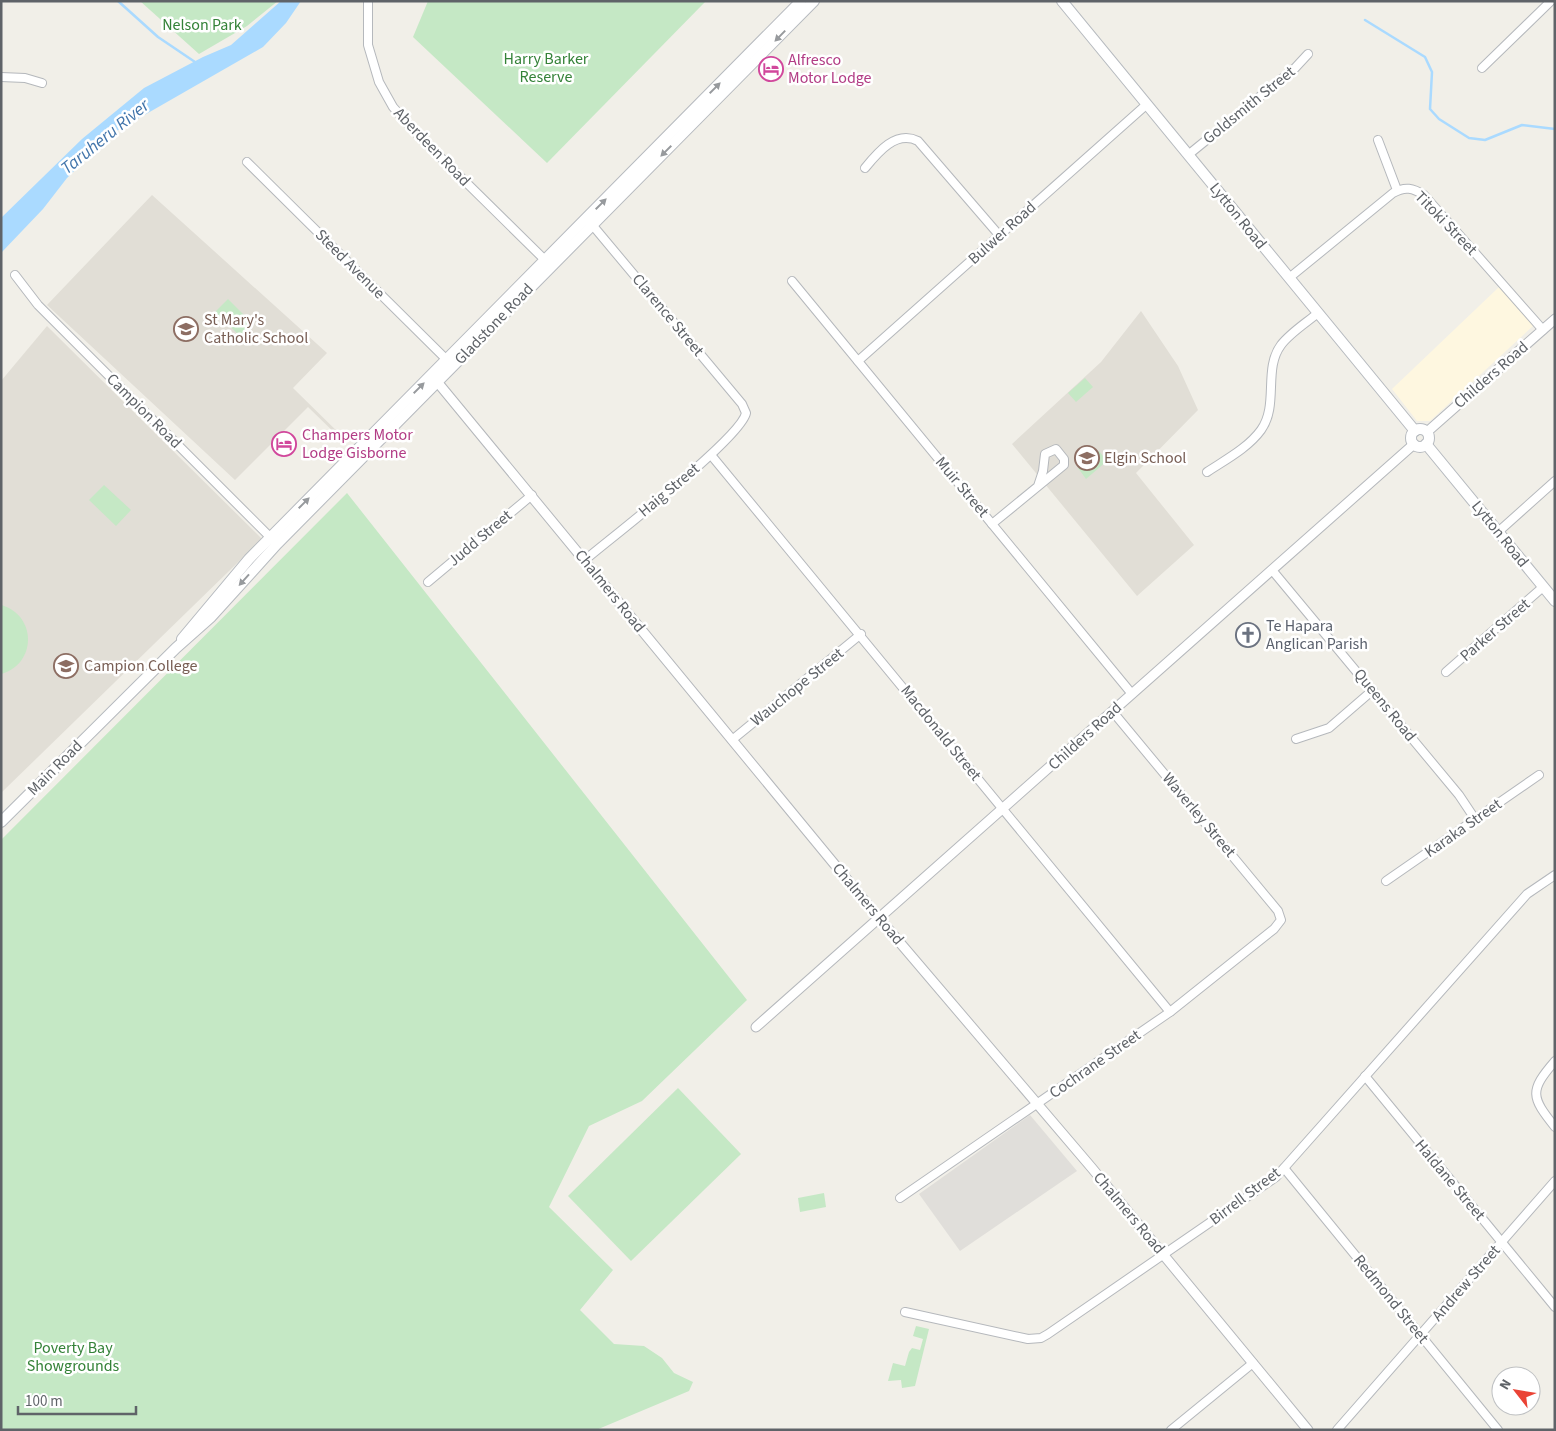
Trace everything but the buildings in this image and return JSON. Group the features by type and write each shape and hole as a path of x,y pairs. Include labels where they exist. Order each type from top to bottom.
{"main road":[{"name":"Gladstone Road","path":"589,222 801,1"},
{"name":"Gladstone Road","path":"110,714 176,648 189,629 273,541 589,222 814,1"},
{"name":"Lytton Road","path":"1062,1 1415,431"},
{"path":"1423,429 1427,432 1430,438 1426,444 1419,447 1414,444 1411,439 1415,431 1423,429"},
{"name":"Lytton Road","path":"1426,444 1555,601"},
{"name":"Main Road","path":"1,822 110,714"}],"street":[{"name":"Aberdeen Road","path":"368,1 368,45 378,82 392,107 548,263"},
{"path":"1482,68 1551,1"},
{"name":"Goldsmith Street","path":"1188,155 1296,68 1308,54"},
{"path":"1,77 26,78 42,83"},
{"name":"Bulwer Road","path":"858,361 1146,105"},
{"path":"865,168 875,155 895,140 903,137 918,141 999,236"},
{"path":"1378,140 1398,190"},
{"name":"Steed Avenue","path":"247,162 450,362"},
{"name":"Titoki Street","path":"1289,278 1398,190 1412,188 1424,195 1543,330"},
{"name":"Clarence Street","path":"589,222 742,404 746,413"},
{"name":"Campion Road","path":"15,275 38,305 273,541"},
{"name":"Muir Street","path":"792,281 1132,694"},
{"path":"1207,472 1246,444 1261,430 1269,411 1277,352 1286,340 1318,313"},
{"name":"Childers Road","path":"1427,432 1555,319"},
{"name":"Chalmers Road","path":"434,378 880,919 1164,1254 1308,1430"},
{"name":"Haig Street","path":"585,560 711,455 737,428 746,413"},
{"name":"Childers Road","path":"756,1027 1414,444"},
{"path":"992,524 1064,465 1064,458 1056,449 1045,454 1043,471 1038,486"},
{"name":"Macdonald Street","path":"711,455 861,634 1002,809 1170,1012"},
{"path":"1498,532 1555,481"},
{"name":"Judd Street","path":"428,582 532,495"},
{"name":"Queens Road","path":"1272,570 1373,690 1475,819"},
{"name":"Parker Street","path":"1446,672 1543,587"},
{"name":"Wauchope Street","path":"732,740 861,634"},
{"path":"1296,739 1329,728 1373,690"},
{"name":"Waverley Street","path":"1113,712 1278,911 1281,920"},
{"name":"Karaka Street","path":"1386,881 1539,775"},
{"name":"Birrell Street","path":"906,1312 1035,1340 1048,1334 1267,1184 1284,1168 1527,894 1555,875"},
{"name":"Cochrane Street","path":"900,1198 1170,1012 1274,929 1281,920"},
{"path":"1555,1061 1538,1081 1536,1095 1537,1104 1555,1127"},
{"name":"Haldane Street","path":"1365,1076 1555,1306"},
{"name":"Redmond Street","path":"1284,1168 1498,1430"},
{"name":"Andrew Street","path":"1337,1430 1555,1181"},
{"path":"1171,1430 1253,1363"}],"shaded area":[{"name":"St Mary's Catholic School","path":"152,195 327,353 293,388 347,441 345,443 308,407 235,480 47,305"},
{"path":"1499,287 1534,325 1430,421 1417,421 1392,389"},
{"name":"Elgin School","path":"1141,311 1178,366 1198,410 1136,473 1194,545 1137,596 1012,444 1101,362"},
{"name":"Campion College","path":"47,326 262,539 1,793 1,381"},
{"path":"1030,1115 1077,1171 960,1251 919,1194"}],"green space":[{"name":"Nelson Park","path":"140,1 278,1 247,26 199,54"},
{"name":"Harry Barker Reserve","path":"428,1 706,1 547,163 413,37"},
{"path":"228,299 253,324 241,337 215,312"},
{"path":"1085,378 1093,387 1076,402 1068,393"},
{"path":"1099,451 1107,461 1086,479 1078,468"},
{"path":"104,485 131,510 116,526 89,500"},
{"name":"Poverty Bay Showgrounds","path":"347,493 747,1000 642,1101 589,1126 549,1207 613,1270 580,1310 614,1344 644,1346 662,1358 674,1373 693,1382 689,1391 596,1430 1,1430 1,840"},
{"path":"1,605 13,610 21,619 26,629 28,640 21,660 13,669 1,674"},
{"path":"678,1088 741,1154 631,1261 568,1196"},
{"path":"824,1193 826,1207 800,1212 798,1198"},
{"path":"916,1326 929,1329 915,1386 902,1388 901,1380 888,1381 893,1363 905,1366 912,1348 920,1350 923,1339 913,1336"}],"water":[{"name":"Taruheru River","path":"281,1 301,1 286,23 263,47 113,133 67,178 43,209 1,253 1,218 82,139 144,88 203,57 231,45"}],"waterway":[{"path":"118,1 158,37 195,62"},
{"path":"1365,20 1425,57 1432,72 1430,109 1439,119 1469,138 1485,140 1522,125 1555,129"}],"place":[{"name":"Alfresco Motor Lodge","path":"771,69"},
{"name":"St Mary's Catholic School","path":"186,329"},
{"name":"Champers Motor Lodge Gisborne","path":"284,444"},
{"name":"Elgin School","path":"1087,458"},
{"name":"Te Hapara Anglican Parish","path":"1248,635"},
{"name":"Campion College","path":"66,666"}]}
